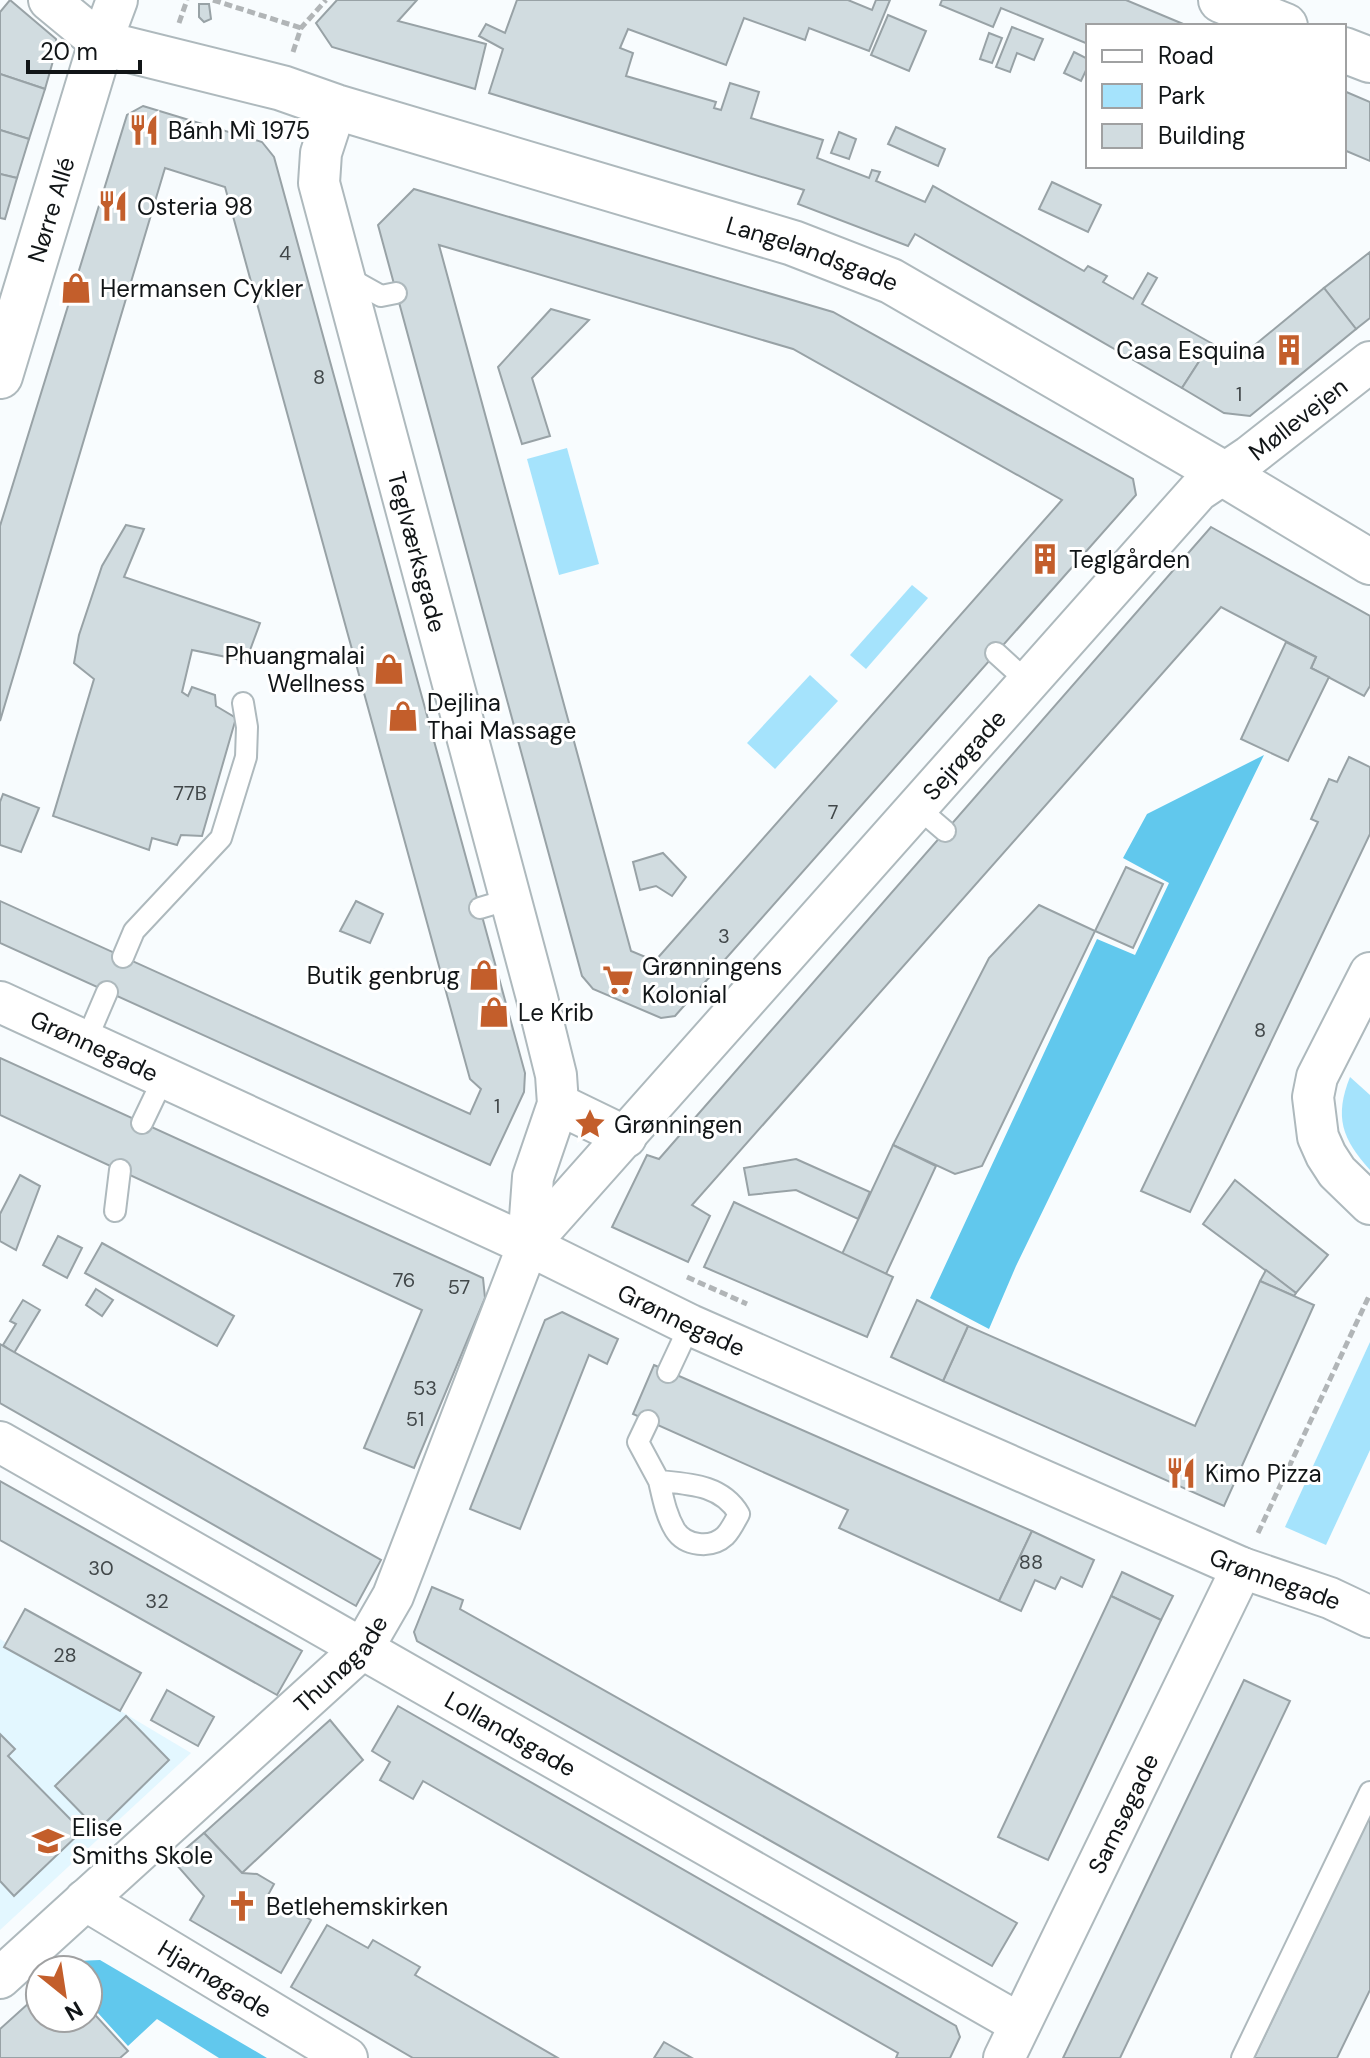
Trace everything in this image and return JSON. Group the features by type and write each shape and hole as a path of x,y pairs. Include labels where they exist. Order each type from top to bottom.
{"street":[{"path":"49,0 101,43 117,0"},
{"path":"1221,0 1280,24"},
{"name":"Langelandsgade","path":"101,43 282,88 336,107 793,243 891,281 1370,562"},
{"name":"Nørre Allé","path":"0,376 11,301 101,43"},
{"path":"1346,51 1370,60"},
{"name":"Teglværksgade","path":"336,107 321,153 319,183 344,275 495,904 537,998 556,1075 558,1104"},
{"name":"Møllevejen","path":"1224,474 1370,362"},
{"name":"Sejrøgade","path":"626,1137 707,1042 931,819 1028,682 1198,491 1224,474"},
{"path":"1370,973 1317,1077 1313,1107 1318,1137 1326,1155 1337,1172 1370,1204"},
{"name":"Grønnegade","path":"0,1002 528,1245 690,1325 1242,1568 1330,1598 1370,1617"},
{"path":"558,1104 626,1137 528,1245 533,1177 558,1104"},
{"name":"Thunøgade","path":"0,1978 363,1648 393,1596 528,1245"},
{"name":"Lollandsgade","path":"0,1442 363,1648 1012,2041"},
{"name":"Samsøgade","path":"1012,2041 1242,1568"},
{"name":"Hjarnøgade","path":"85,1900 347,2058"}],"lane":[{"path":"344,275 381,296 396,293"},
{"path":"996,653 1028,682"},
{"path":"123,957 134,931 221,838 246,757 247,727 243,703"},
{"path":"86,1041 107,992"},
{"path":"142,1123 164,1077"},
{"path":"115,1211 120,1170"},
{"path":"668,1372 690,1325"},
{"path":"648,1421 638,1442 659,1481"},
{"path":"1242,2058 1370,1792"}],"path":[{"path":"213,0 301,28 326,0"},
{"path":"1264,1521 1370,1294"}],"shaded area":[{"path":"1264,755 1016,1266 989,1329 930,1298 1097,939 1135,955 1169,883 1123,858 1147,814"},
{"name":"Elise Smiths Skole","path":"0,1639 191,1753 0,1930"},
{"path":"104,1962 267,2058 219,2058 157,2019 128,2046 104,2020"}],"green space":[{"path":"567,448 599,564 559,575 527,459"},
{"path":"912,585 928,598 866,669 850,655"},
{"path":"810,675 838,701 775,769 747,743"},
{"path":"1350,1077 1370,1095 1370,1170 1353,1148 1344,1127 1342,1104"},
{"path":"1370,1342 1370,1450 1326,1545 1285,1527"}],"building":[{"path":"10,0 56,39 57,47 45,89 0,74 0,12"},
{"path":"337,0 417,0 398,21 486,44 475,89 332,47 316,23"},
{"path":"517,0 848,0 872,10 876,0 890,0 869,51 809,28 805,40 744,18 726,65 628,29 620,48 633,53 626,76 716,102 714,108 721,110 730,83 759,92 751,118 823,140 817,158 869,178 872,170 880,172 876,181 925,202 933,186 1084,271 1088,266 1107,276 1103,282 1133,299 1148,273 1157,278 1142,304 1211,343 1182,388 915,234 908,246 798,204 804,190 489,93 503,49 479,36 486,24 505,33"},
{"path":"942,0 1126,0 1183,24 1086,24 1086,43 1001,8 993,27 940,5"},
{"path":"199,4 209,4 211,19 204,22 199,17"},
{"path":"888,15 926,31 909,71 871,55"},
{"path":"1012,27 1043,39 1034,60 1017,53 1010,72 996,67"},
{"path":"989,33 1002,38 992,63 980,59"},
{"path":"1074,52 1086,58 1086,70 1081,81 1064,73"},
{"path":"0,74 45,89 29,139 0,130"},
{"path":"1346,92 1370,102 1370,161 1346,151"},
{"path":"143,106 262,142 274,157 525,1073 524,1092 490,1165 0,943 0,901 470,1114 481,1089 470,1079 225,187 165,168 0,721 0,526 127,115"},
{"path":"896,127 945,149 938,166 888,144"},
{"path":"0,130 29,139 17,178 0,174"},
{"path":"839,132 856,139 849,159 831,153"},
{"path":"0,174 17,178 5,219 0,218"},
{"path":"1052,182 1101,205 1088,232 1039,209"},
{"name":"Teglgården","path":"414,189 833,312 1133,479 1136,495 675,1016 661,1018 593,989 582,976 378,225","holes":["439,245 793,349 1062,500 655,961 631,951"]},
{"path":"1370,252 1370,318 1356,329 1324,288"},
{"name":"Casa Esquina","path":"1324,288 1356,329 1250,416 1224,413 1182,388 1211,343 1239,358"},
{"path":"551,309 589,320 532,378 550,436 522,444 498,367"},
{"path":"126,525 144,529 124,577 260,623 246,661 192,650 182,692 188,696 192,687 215,695 216,706 236,718 202,836 181,835 177,845 152,838 149,850 53,816 94,679 74,663 79,635 102,566"},
{"path":"1211,527 1370,616 1370,686 1364,696 1311,668 1316,657 1221,607 692,1205 710,1216 688,1262 612,1227 647,1155 659,1159"},
{"path":"1286,642 1316,657 1311,668 1329,677 1288,761 1241,739"},
{"path":"1349,757 1370,767 1370,834 1190,1212 1141,1191 1318,822 1311,819 1329,779 1337,782"},
{"path":"3,794 39,808 21,852 0,845 0,802"},
{"path":"663,853 686,877 672,896 656,886 640,890 633,862"},
{"path":"1126,867 1163,884 1133,948 1095,931"},
{"path":"356,901 383,914 370,943 340,931"},
{"path":"1039,905 1095,931 982,1166 955,1174 893,1145 989,958"},
{"path":"0,1058 483,1278 485,1298 414,1468 364,1448 422,1310 0,1115"},
{"path":"893,1145 936,1166 886,1274 842,1254"},
{"path":"796,1159 870,1192 858,1219 796,1190 749,1195 744,1168"},
{"path":"20,1175 40,1186 16,1250 0,1241 0,1214"},
{"path":"1235,1180 1328,1255 1296,1293 1203,1224"},
{"path":"734,1202 893,1277 867,1337 704,1267"},
{"path":"58,1236 82,1248 67,1278 43,1265"},
{"path":"102,1243 234,1316 217,1346 85,1273"},
{"path":"1266,1270 1296,1293 1294,1296 1260,1281"},
{"path":"1260,1281 1314,1305 1224,1506 943,1381 968,1326 1195,1426"},
{"path":"96,1289 113,1300 102,1316 86,1305"},
{"path":"23,1300 40,1310 14,1353 3,1345 16,1324 10,1321"},
{"path":"917,1300 968,1326 943,1381 891,1357"},
{"path":"562,1312 618,1339 607,1364 589,1355 520,1529 470,1509 545,1320"},
{"path":"0,1344 381,1560 356,1606 0,1403"},
{"path":"654,1365 1032,1531 999,1601 839,1528 848,1510 633,1414"},
{"path":"0,1481 302,1651 277,1695 0,1540"},
{"path":"1032,1531 1094,1560 1082,1587 1061,1577 1055,1589 1035,1580 1021,1611 999,1601"},
{"path":"1122,1572 1173,1596 1161,1620 1111,1596"},
{"path":"432,1587 463,1600 460,1609 1017,1923 992,1966 417,1641 414,1632"},
{"path":"1111,1596 1161,1620 1048,1860 998,1837"},
{"path":"25,1609 141,1673 120,1711 4,1647"},
{"path":"1244,1680 1290,1701 1120,2058 1063,2058"},
{"path":"167,1690 214,1717 198,1746 151,1720"},
{"path":"398,1706 956,2026 960,2037 950,2058 896,2058 898,2053 423,1781 413,1799 380,1780 390,1762 372,1751"},
{"path":"126,1716 169,1760 98,1830 55,1786"},
{"path":"330,1720 363,1760 242,1873 204,1833"},
{"path":"0,1734 15,1749 8,1756 82,1831 14,1896 0,1881"},
{"path":"1370,1816 1370,1990 1337,2058 1254,2058"},
{"name":"Betlehemskirken","path":"204,1833 242,1873 257,1874 274,1884 268,1895 311,1920 281,1973 190,1920 204,1896 175,1863 179,1858 177,1856"},
{"path":"327,1925 368,1948 373,1940 420,1967 415,1975 558,2058 413,2058 291,1987"},
{"path":"24,2007 24,2034 104,2034 104,2025 128,2051 120,2058 0,2058 0,2029"},
{"path":"664,2042 692,2058 654,2058"}],"place":[{"name":"Bánh Mì 1975","path":"144,130"},
{"name":"Osteria 98","path":"113,206"},
{"name":"Hermansen Cykler","path":"76,288"},
{"name":"Casa Esquina","path":"1289,350"},
{"name":"Teglgården","path":"1045,559"},
{"name":"Phuangmalai Wellness","path":"389,669"},
{"name":"Dejlina Thai Massage","path":"403,716"},
{"name":"Butik genbrug","path":"484,975"},
{"name":"Grønningens Kolonial","path":"618,980"},
{"name":"Le Krib","path":"494,1012"},
{"name":"Grønningen","path":"590,1124"},
{"name":"Kimo Pizza","path":"1181,1473"},
{"name":"Elise Smiths Skole","path":"48,1841"},
{"name":"Betlehemskirken","path":"242,1906"}]}
